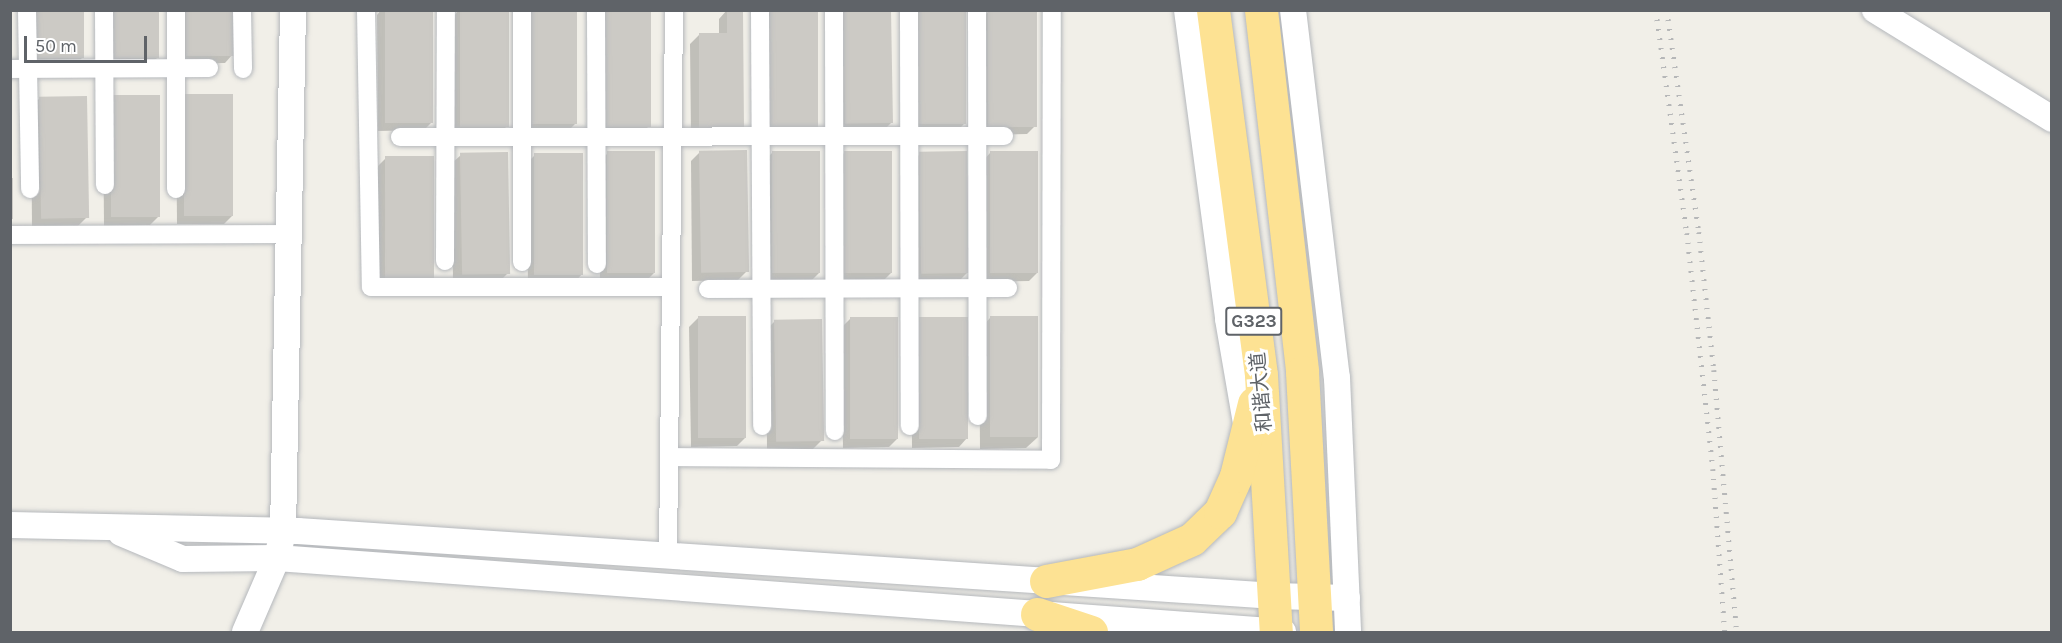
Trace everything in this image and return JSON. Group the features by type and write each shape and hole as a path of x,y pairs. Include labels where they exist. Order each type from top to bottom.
{"highway":[{"name":"和谐大道","path":"1213,10 1261,375 1276,632"},
{"name":"和谐大道","path":"1261,10 1302,372 1316,633"},
{"path":"1046,580 1137,564 1192,539 1220,513 1236,476 1261,375"},
{"path":"1037,614 1091,633"}],"street":[{"path":"27,10 19,69 30,189"},
{"path":"104,10 105,185"},
{"path":"176,189 177,10"},
{"path":"242,10 243,69"},
{"path":"290,531 288,234 292,10"},
{"path":"262,633 290,531 309,10"},
{"path":"366,10 371,286 670,287"},
{"path":"445,261 446,10"},
{"path":"522,10 522,262"},
{"path":"596,10 597,264"},
{"path":"668,555 674,10"},
{"path":"760,10 762,426"},
{"path":"834,10 835,431"},
{"path":"909,10 910,426"},
{"path":"977,10 978,416"},
{"path":"669,456 1051,460 1052,10"},
{"path":"1187,10 1228,319 1275,596"},
{"path":"1293,10 1337,378 1348,633"},
{"path":"1875,10 2052,119"},
{"path":"19,69 208,68"},
{"path":"400,137 1004,136"},
{"path":"10,235 288,234"},
{"path":"708,289 1008,288"},
{"path":"10,525 290,531 1275,596 1347,598"},
{"path":"109,528 183,559 284,559 1283,633"},
{"path":"245,633 284,559"}],"building":[{"path":"36,10 84,10 84,58 36,58"},
{"path":"110,10 159,10 159,58 110,58"},
{"path":"186,10 234,10 234,56 186,56"},
{"path":"385,10 433,10 433,123 385,123"},
{"path":"460,10 509,10 509,127 460,127"},
{"path":"529,10 577,10 577,124 529,124"},
{"path":"603,10 651,10 651,127 603,127"},
{"path":"727,10 743,10 744,129 699,129 699,33 727,33"},
{"path":"770,10 818,10 818,127 770,127"},
{"path":"891,10 893,123 845,124 843,11"},
{"path":"917,10 966,10 966,124 917,124"},
{"path":"988,10 1037,10 1037,127 988,127"},
{"path":"184,94 233,94 233,216 184,216"},
{"path":"111,95 160,95 160,217 111,217"},
{"path":"87,96 89,218 41,219 39,97"},
{"path":"747,150 749,272 701,273 699,151"},
{"path":"607,151 655,151 655,273 607,273"},
{"path":"772,151 820,151 820,273 772,273"},
{"path":"844,151 892,151 892,273 844,273"},
{"path":"967,151 969,273 921,274 919,152"},
{"path":"990,151 1038,151 1038,273 990,273"},
{"path":"508,152 510,274 462,275 460,153"},
{"path":"534,153 583,153 583,275 534,275"},
{"path":"385,156 434,156 434,278 385,278"},
{"path":"10,178 13,178 13,219 10,219"},
{"path":"698,316 746,316 746,438 698,438"},
{"path":"990,316 1038,316 1038,437 990,437"},
{"path":"850,317 898,317 898,439 850,439"},
{"path":"919,317 968,317 968,439 919,439"},
{"path":"822,319 824,441 776,442 774,320"}],"railway":[{"path":"1656,10 1687,233 1713,469 1725,632"},
{"path":"1667,10 1699,232 1714,370 1737,632"}]}
